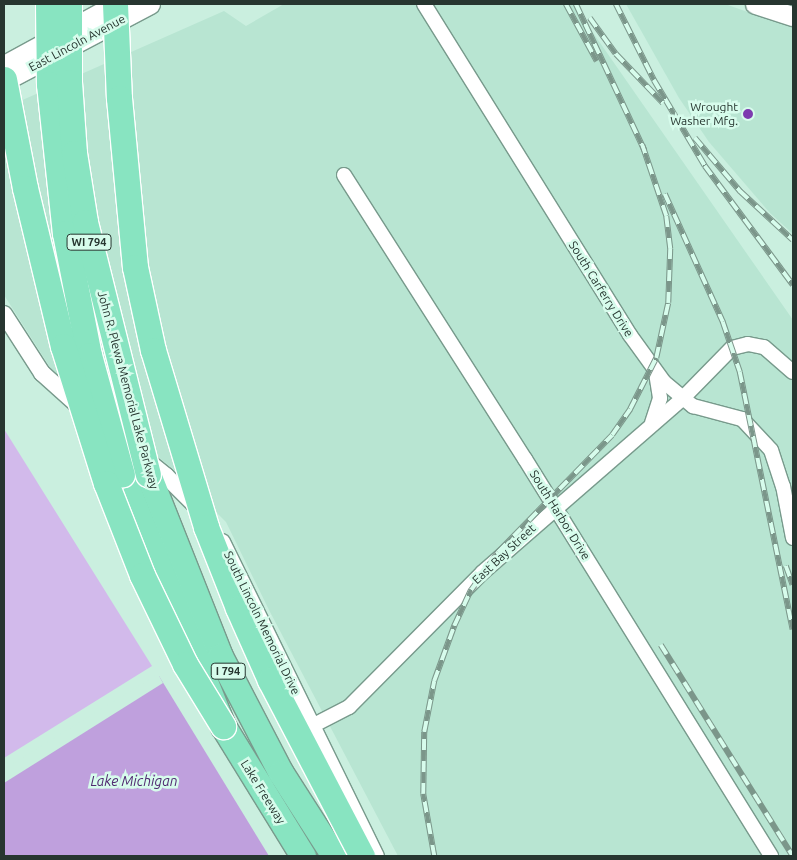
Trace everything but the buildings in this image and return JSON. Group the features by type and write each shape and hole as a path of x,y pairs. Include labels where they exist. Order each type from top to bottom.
{"highway":[{"name":"John R. Plewa Memorial Lake Parkway","path":"48,4 49,84 65,233 89,355 122,475 223,726"},
{"name":"John R. Plewa Memorial Lake Parkway","path":"69,4 72,127 84,222 148,474 220,656 281,773 334,856"},
{"path":"116,4 119,98 135,267 153,350 206,527 238,608 270,680 362,856"},
{"path":"4,80 25,188 63,346 106,483 142,575 185,664 223,726"},
{"name":"Lake Freeway","path":"223,726 303,856"}],"main road":[{"name":"East Lincoln Avenue","path":"4,64 116,4"},
{"name":"East Lincoln Avenue","path":"4,80 150,4"},
{"path":"755,4 793,16"}],"street":[{"name":"South Carferry Drive","path":"424,4 655,371 682,399 693,406 742,419 762,437 775,459 793,538"},
{"name":"South Harbor Drive","path":"344,175 555,508 771,856"},
{"name":"South Lincoln Memorial Drive","path":"4,314 48,378 188,495 228,552 376,856"},
{"name":"East Bay Street","path":"312,726 349,706 483,572 682,399 732,348 748,344 764,347 793,372"},
{"path":"651,426 660,398 655,371"}],"shaded area":[{"path":"284,4 573,4 793,320 793,856 398,856 269,610 226,522 172,468 53,372 4,295 4,113 18,102 224,11 246,26"},
{"name":"Wrought Washer Mfg.","path":"626,4 725,4 793,28 793,234 770,213 709,142 679,98"},
{"path":"4,429 152,666 4,758"}],"water":[{"name":"Lake Michigan","path":"159,676 269,856 4,856 4,772"}],"pier":[{"path":"158,674 163,683 4,783 4,769"}],"railway":[{"path":"566,4 597,61"},
{"path":"576,4 645,151"},
{"path":"616,4 654,80 705,166 793,285"},
{"path":"590,18 616,54 663,103"},
{"path":"695,138 740,191 793,240"},
{"path":"434,856 423,794 424,732 434,681 454,626 471,590 498,552 612,435 630,409 656,358 668,303 670,249 666,216 642,145"},
{"path":"665,194 723,322 740,372 793,630"},
{"path":"786,566 793,585"},
{"path":"661,645 793,856"}],"place":[{"name":"Wrought Washer Mfg.","path":"748,114"}]}
